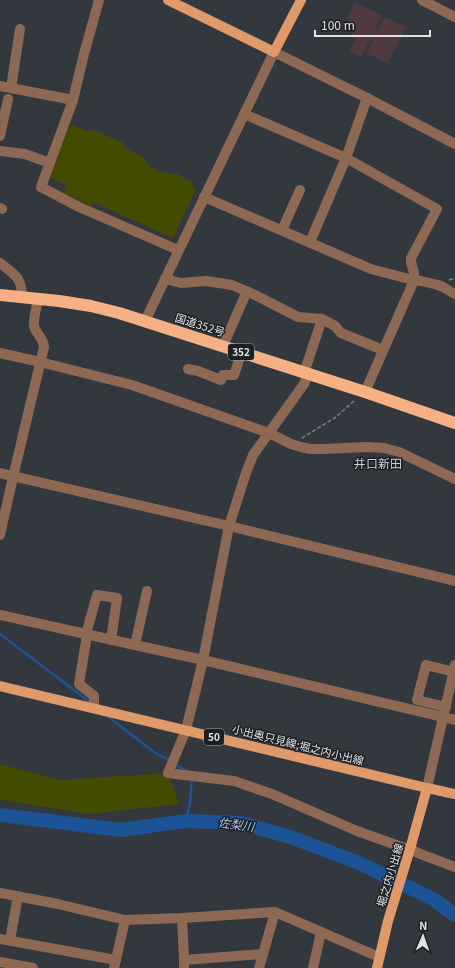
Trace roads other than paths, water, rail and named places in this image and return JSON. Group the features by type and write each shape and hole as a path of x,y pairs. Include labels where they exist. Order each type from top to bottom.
{"highway":[{"name":"国道352号","path":"0,296 59,301 91,306 119,313 455,423"}],"main road":[{"path":"168,0 274,52 301,0"},
{"name":"小出奥只見線;堀之内小出線","path":"0,686 427,788"},
{"name":"50","path":"427,788 455,794"},
{"name":"堀之内小出線","path":"377,968 388,921 412,852 427,788"}],"street":[{"path":"99,0 73,100 41,187 79,207 178,250"},
{"path":"422,0 455,17"},
{"path":"11,88 20,29"},
{"path":"145,321 274,52 455,144"},
{"path":"0,86 73,100"},
{"path":"310,242 346,158 367,98"},
{"path":"0,136 8,99"},
{"path":"244,114 346,158 437,209 411,258 414,273 413,280 392,332 362,392"},
{"path":"0,150 25,154 50,163"},
{"path":"282,230 300,190"},
{"path":"204,197 371,269 443,287 455,294"},
{"path":"0,263 18,278 21,283 22,298"},
{"path":"165,278 181,283 206,281 232,285 262,298 298,317 322,319 335,326 341,333 383,350"},
{"path":"223,346 247,291"},
{"path":"0,535 44,344 35,329 34,324 38,299"},
{"path":"322,319 304,384 254,455 246,473 229,526 204,660 186,730 168,773 234,781 272,794 357,830 455,868"},
{"path":"0,353 132,385 269,432 291,444 310,449 324,450 368,446 399,452 455,479"},
{"path":"188,369 198,371 220,380 223,375 234,375 240,357"},
{"path":"0,474 229,526 455,581"},
{"path":"135,646 147,591"},
{"path":"94,708 94,696 79,684 86,635 97,595 117,598 111,640"},
{"path":"0,615 204,660 455,720"},
{"path":"427,788 446,707 454,668 426,665 417,700 446,707"},
{"path":"0,893 58,904 125,920 275,912 379,957"},
{"path":"18,896 5,940 115,964 125,920"},
{"path":"259,968 275,912"},
{"path":"182,918 184,964 263,954"},
{"path":"313,968 321,932"},
{"path":"0,962 33,968"}],"waterway":[{"path":"0,634 91,703"},
{"path":"107,716 154,752 170,761"},
{"path":"174,764 187,771"},
{"path":"186,821 190,802 192,778"},
{"name":"佐梨川","path":"0,815 121,830 186,821 241,823 287,836 359,863 433,899 455,915"}],"district":[{"name":"井口新田","path":"378,464"}]}
